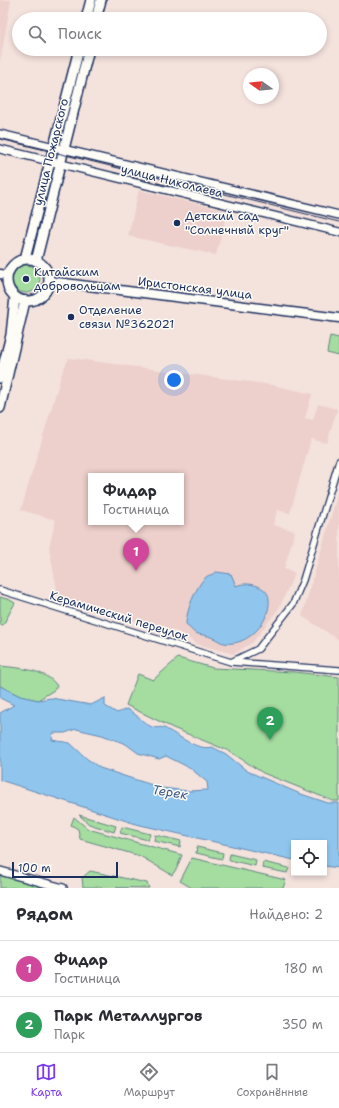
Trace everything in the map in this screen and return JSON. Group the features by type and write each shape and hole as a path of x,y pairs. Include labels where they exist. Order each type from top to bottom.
{"main road":[{"path":"88,12 91,0"},
{"path":"98,12 101,0"},
{"name":"улица Пожарского","path":"36,261 60,164 59,148 78,56"},
{"name":"улица Пожарского","path":"25,259 50,162 59,148 87,56"},
{"path":"25,259 36,261 45,269 49,280 44,294 39,298 25,301 15,297 9,291 4,274 14,264 25,259"},
{"name":"Иристонская улица","path":"49,280 339,318"},
{"path":"0,378 11,335 15,297"},
{"path":"0,408 25,301"}],"street":[{"name":"улица Николаева","path":"0,134 339,215"},
{"name":"улица Николаева","path":"0,149 339,232"},
{"path":"231,662 258,649 293,604 303,580 339,461"},
{"name":"Керамический переулок","path":"0,590 231,662 339,670"},
{"path":"0,871 63,888"}],"shaded area":[{"path":"0,0 11,0 0,62"},
{"name":"Детский сад \"Солнечный круг\"","path":"139,190 227,211 216,255 128,236"},
{"path":"69,358 272,385 312,394 305,418 313,420 318,404 337,409 327,443 311,439 290,513 277,510 273,525 295,531 284,569 295,573 279,608 253,642 234,654 197,644 179,632 59,600 49,547 56,520 21,510 62,373"},
{"path":"339,489 339,640 302,616"}],"green space":[{"path":"26,265 36,269 40,279 36,289 26,293 16,289 12,279 16,269"},
{"path":"330,336 339,338 339,356 327,353"},
{"path":"0,597 15,603 3,625 0,625"},
{"path":"178,658 213,668 294,672 339,677 339,801 333,801 263,773 229,751 173,728 126,705 138,674 153,680"},
{"path":"0,666 31,670 46,676 57,686 54,690 38,700 20,696 0,686"},
{"path":"79,815 116,826 114,832 89,824"},
{"path":"74,817 88,829 182,855 177,868 172,875 140,856 80,839 78,829 71,825"},
{"path":"122,827 150,834 148,840 120,833"},
{"path":"155,835 181,841 180,847 154,841"},
{"path":"197,847 223,853 222,859 196,853"},
{"path":"230,854 256,860 255,866 229,860"},
{"path":"192,858 286,880 283,888 192,888 180,881"},
{"path":"263,862 289,868 287,873 262,868"},
{"path":"90,871 147,883 149,888 83,887 82,878"},
{"path":"0,875 49,888 0,888"}],"water":[{"path":"216,572 231,574 236,586 245,584 256,585 265,590 268,594 269,608 262,624 249,637 241,641 222,643 211,637 195,633 186,624 190,606 198,587 206,577"},
{"name":"Терек","path":"0,686 20,696 38,700 51,698 91,705 105,698 105,706 117,713 127,709 152,727 163,727 194,745 206,748 212,747 226,754 247,771 298,793 328,803 339,803 339,868 327,866 327,840 291,840 291,859 136,824 0,780 0,713 14,705 0,698","holes":["76,729 102,735 126,744 138,753 159,759 166,756 190,768 207,782 208,790 188,791 162,788 130,778 100,768 86,758 70,743 52,740 53,733 65,733"]}],"tram line":[{"path":"0,139 339,222"},
{"path":"132,178 169,187"}],"place":[{"name":"Детский сад \"Солнечный круг\"","path":"177,223"},
{"name":"Китайским добровольцам","path":"26,279"},
{"name":"Отделение связи №362021","path":"71,317"},
{"name":"Фидар","path":"136,571"},
{"name":"Парк Металлургов","path":"270,740"}]}
